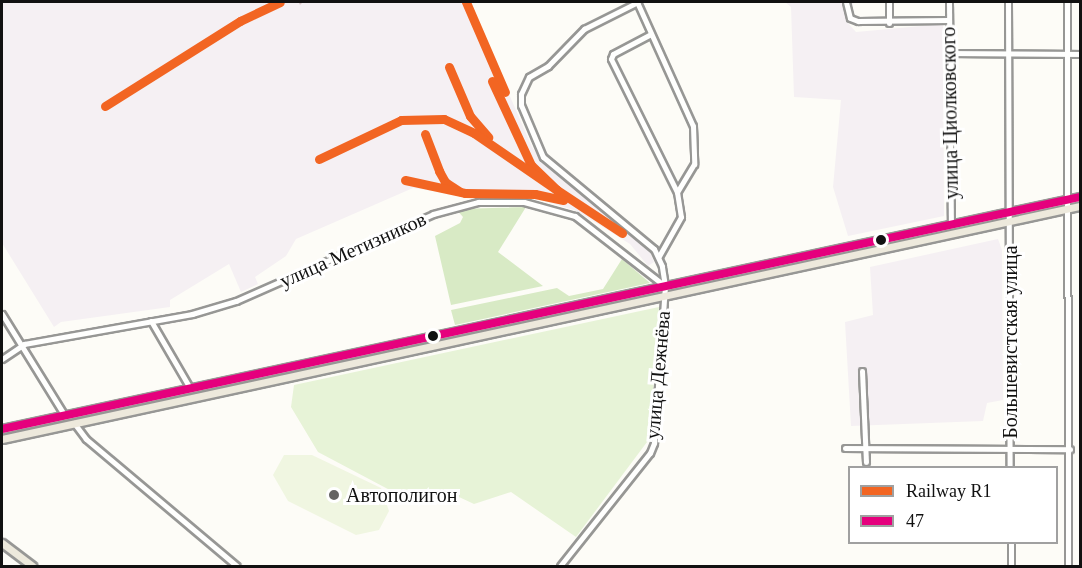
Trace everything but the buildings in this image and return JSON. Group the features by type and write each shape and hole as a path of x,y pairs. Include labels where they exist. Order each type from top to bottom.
{"main road":[{"path":"2,429 1080,196"},
{"path":"2,439 1080,206"},
{"path":"291,366 294,376"},
{"path":"2,543 32,567"}],"street":[{"path":"651,34 613,54 611,59 677,192 681,217 659,256 554,169 543,157 521,105 523,84 529,77 548,66 584,29 638,2 693,126 694,164 677,192"},
{"path":"846,2 854,20 889,23 949,20"},
{"path":"889,2 889,23"},
{"name":"улица Циолковского","path":"949,2 951,224"},
{"name":"Большевистская улица","path":"1008,2 1010,466"},
{"path":"1067,2 1070,449 1068,567"},
{"path":"950,52 1080,54"},
{"name":"улица Метизников","path":"21,345 151,321 236,301 441,210 478,202 524,202 575,216 665,286"},
{"name":"улица Дежнёва","path":"560,567 650,453 654,443 665,295 659,256"},
{"path":"2,314 65,416"},
{"path":"151,321 190,388"},
{"path":"2,359 21,345"},
{"path":"862,371 866,462"},
{"path":"74,423 86,439 237,567"},
{"path":"845,448 1070,449"},
{"path":"1011,544 1011,567"}],"shaded area":[{"path":"2,2 469,2 532,147 543,163 649,250 654,262 648,266 630,244 577,211 535,198 460,195 413,188 296,239 286,256 255,277 258,284 241,292 229,264 170,300 170,307 61,322 54,327 2,243"},
{"path":"785,2 854,2 847,22 856,32 943,24 944,216 848,236 833,187 841,100 794,97 791,7"},
{"path":"998,239 1002,250 1003,400 987,403 983,421 851,426 845,322 873,315 870,267"}],"green space":[{"path":"526,207 498,252 543,286 451,305 435,236 460,223 463,217 456,209"},
{"path":"622,259 650,283 455,325 451,310 557,288 569,296 603,289"},
{"path":"659,307 650,438 576,537 511,492 474,504 444,490 418,505 318,452 291,407 294,385"},
{"name":"Автополигон","path":"284,455 312,455 381,488 389,511 379,530 356,535 288,501 273,475"}],"railway":[{"path":"105,106 240,21 280,2"},
{"path":"466,2 504,89"},
{"path":"449,67 470,116 488,137"},
{"path":"492,81 531,165 557,190 622,233"},
{"path":"319,159 401,120 444,119 474,133 557,190"},
{"path":"425,134 439,171 456,189"},
{"path":"405,180 465,193 535,194 566,201"}],"rail line":[{"name":"R1","path":"105,106 240,21 280,2"},
{"name":"R1","path":"466,2 505,92"},
{"name":"R1","path":"449,67 470,116 488,137"},
{"name":"R1","path":"492,81 531,165 557,190 622,233"},
{"name":"R1","path":"319,159 401,120 444,119 474,133 557,190"},
{"name":"R1","path":"425,134 445,182 459,191"},
{"name":"R1","path":"405,180 465,193 535,194 563,200"}],"transit line":[{"name":"47","path":"2,429 1080,197"}],"place":[{"name":"Автополигон","path":"334,495"}]}
